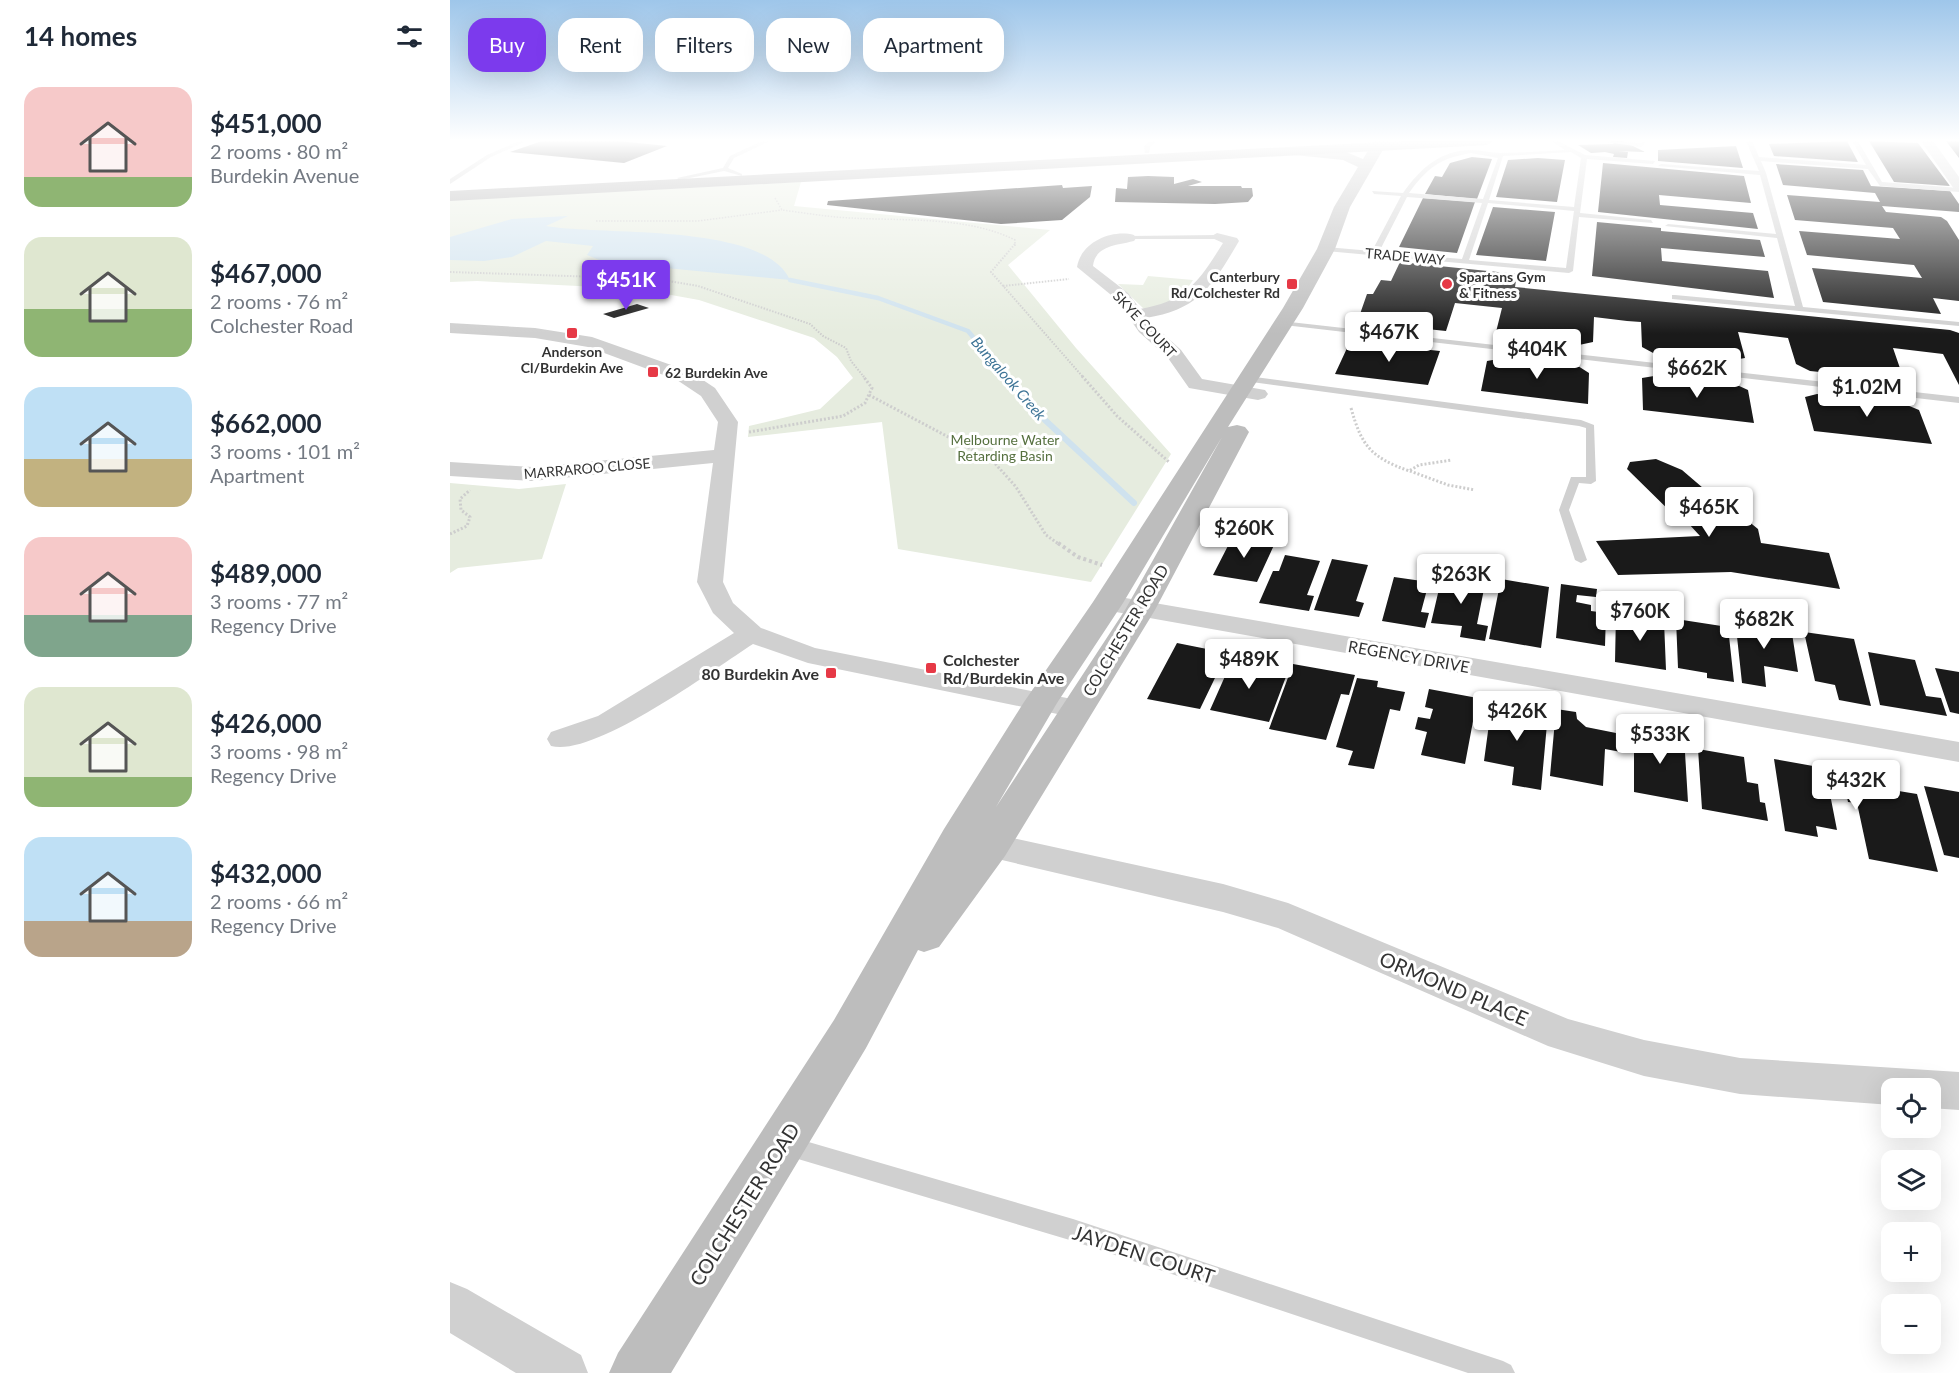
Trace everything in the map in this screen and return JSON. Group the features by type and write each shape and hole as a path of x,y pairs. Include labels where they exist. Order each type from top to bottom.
{"main road":[{"name":"COLCHESTER ROAD","path":"638,1373 1059,706 1108,603 1189,470 1252,387 1292,324 1332,276 1343,205"},
{"name":"COLCHESTER ROAD","path":"1335,250 1365,205"},
{"name":"COLCHESTER ROAD","path":"1059,706 1140,610 1252,387"}],"street":[{"path":"1094,276 1085,264 1090,254 1106,240 1129,238"},
{"path":"1138,314 1175,308 1190,300 1200,289 1224,238"},
{"name":"SKYE COURT","path":"1094,276 1122,296 1138,314 1141,323 1175,354 1196,384 1252,387"},
{"path":"450,328 592,342 684,376 708,392 728,422 710,582 722,608 751,634 808,656 1059,706"},
{"name":"MARRAROO CLOSE","path":"450,469 532,474 723,456"},
{"name":"REGENCY DRIVE","path":"1108,603 1959,752"},
{"path":"562,739 608,723 751,634"},
{"name":"ORMOND PLACE","path":"975,842 1223,898 1288,917 1562,1034 1644,1058 1740,1076 1959,1091"},
{"path":"450,1306 563,1373"}],"lane":[{"path":"1375,253 1401,205"},
{"path":"1465,261 1485,205"},
{"path":"1520,205 1651,222"},
{"name":"TRADE WAY","path":"1335,250 1569,271 1579,205"},
{"path":"1771,205 1800,309"},
{"path":"1668,226 1779,236"},
{"path":"1129,238 1224,238"},
{"path":"1675,297 1959,324"},
{"path":"1292,324 1959,400"},
{"path":"1252,387 1352,393 1581,423 1591,427 1591,481 1575,479 1564,510 1581,560"},
{"name":"JAYDEN COURT","path":"781,1144 1072,1230 1503,1373"}],"path":[{"path":"780,205 782,210"},
{"path":"596,221 698,221 782,210 996,230 1015,240 1015,246 997,262 991,272 1117,416 1173,466 1189,470"},
{"path":"450,272 658,279 698,286 810,324 822,336 846,348 851,360 872,388 865,403 843,416 746,432"},
{"path":"1003,286 1094,276"},
{"path":"1352,393 1349,403 1353,418 1359,434 1374,458 1448,485 1475,490"},
{"path":"868,395 992,460 1016,488 1046,535 1078,557 1105,567"},
{"path":"1409,471 1419,465 1452,460"},
{"path":"450,534 467,526 470,517 461,510 460,499 495,472"}],"green space":[{"name":"Melbourne Water Retarding Basin","path":"450,205 794,205 1050,230 1008,265 1076,348 1171,454 1091,582 898,549 882,422 748,437 749,426 820,409 853,378 837,357 814,338 699,300 638,289 477,281 450,282"},
{"path":"1148,276 1193,280 1178,297 1144,309 1118,284 1143,285"},
{"path":"450,483 519,489 566,484 542,559 458,568 450,573"}],"water":[{"path":"568,216 546,226 679,235 716,240 749,249 774,261 790,280 604,262 587,255 593,246 546,241 512,257 484,261 450,260 450,237 512,219"}],"building":[{"path":"828,205 1080,205 1062,220 1001,224"},
{"path":"1420,205 1474,205 1457,253 1399,247"},
{"path":"1599,205 1661,205 1753,213 1758,229 1598,212"},
{"path":"1790,205 1959,205 1959,212 1882,206 1886,212 1941,217 1947,221 1959,240 1959,301 1933,298 1941,314 1823,302 1812,268 1922,278 1914,265 1807,255 1799,231 1900,239 1893,228 1795,220"},
{"path":"1493,207 1555,212 1546,261 1476,255"},
{"path":"1597,222 1661,228 1661,231 1760,240 1765,257 1661,248 1662,261 1768,271 1774,298 1592,276"},
{"path":"1400,262 1517,274 1515,287 1950,330 1959,333 1959,385 1943,354 1893,348 1903,377 1890,379 1810,371 1796,364 1788,338 1738,332 1745,358 1727,361 1655,354 1642,347 1641,322 1594,317 1593,342 1579,345 1506,338 1496,332 1502,308 1455,303 1446,331 1369,323 1360,314 1367,294 1373,294 1381,280 1391,281"},
{"path":"637,304 649,308 614,318 603,314"},
{"path":"1363,343 1440,351 1428,385 1335,374 1348,346"},
{"path":"1504,358 1578,366 1589,373 1588,404 1481,391 1487,361"},
{"path":"1654,376 1737,385 1748,390 1754,423 1643,410 1642,378"},
{"path":"1817,394 1902,403 1919,410 1932,444 1814,431 1805,397"},
{"path":"1656,459 1682,470 1717,500 1721,499 1758,529 1761,543 1829,553 1840,589 1731,572 1618,575 1596,541 1700,536 1689,524 1682,523 1627,469 1630,462"},
{"path":"1233,536 1275,543 1257,582 1213,575"},
{"path":"1285,555 1320,561 1307,595 1314,596 1309,611 1259,603 1273,571 1279,571"},
{"path":"1332,559 1368,565 1356,601 1364,603 1359,617 1314,610"},
{"path":"1443,572 1486,579 1477,624 1488,626 1485,641 1460,637 1462,626 1431,623"},
{"path":"1394,577 1429,582 1421,612 1429,613 1425,628 1382,621"},
{"path":"1501,579 1549,587 1541,648 1489,639"},
{"path":"1561,584 1597,589 1596,597 1577,595 1576,602 1591,605 1591,611 1606,613 1605,646 1556,638"},
{"path":"1616,613 1664,621 1666,670 1615,662"},
{"path":"1735,618 1791,627 1798,672 1764,666 1766,687 1742,683"},
{"path":"1676,619 1728,627 1734,682 1707,678 1707,673 1678,668"},
{"path":"1804,632 1854,639 1871,706 1839,700 1835,685 1815,681"},
{"path":"1177,643 1227,653 1200,709 1147,699"},
{"path":"1868,652 1915,660 1926,696 1941,698 1947,716 1880,705"},
{"path":"1234,656 1272,663 1269,671 1287,674 1269,722 1210,710"},
{"path":"1293,664 1355,675 1349,695 1341,694 1326,740 1269,729"},
{"path":"1935,668 1959,672 1959,714 1950,712"},
{"path":"1357,678 1378,681 1377,687 1405,692 1400,711 1390,709 1374,769 1348,765 1353,751 1336,747"},
{"path":"1429,689 1483,699 1480,717 1474,716 1465,764 1421,755 1427,732 1415,729 1418,717 1430,719 1433,709 1425,707"},
{"path":"1484,701 1548,713 1541,790 1512,785 1514,767 1484,761 1489,724 1481,722"},
{"path":"1556,709 1576,712 1577,719 1586,727 1621,734 1621,752 1605,749 1603,786 1550,776"},
{"path":"1634,727 1684,736 1688,802 1634,792"},
{"path":"1698,749 1744,757 1747,782 1758,784 1760,802 1765,803 1768,821 1702,809"},
{"path":"1774,759 1841,771 1839,762 1869,767 1874,787 1917,794 1938,872 1869,859 1857,803 1848,802 1842,774 1844,791 1829,789 1837,830 1816,826 1818,837 1785,831"},
{"path":"1924,786 1959,792 1959,858 1944,855"}],"waterway":[{"name":"Bungalook Creek","path":"790,280 878,298 968,331 1006,377"},
{"name":"Bungalook Creek","path":"1005,376 1045,420 1134,503"}],"place":[{"name":"Canterbury Rd/Colchester Rd","path":"1292,284"},
{"name":"Spartans Gym & Fitness","path":"1447,284"},
{"name":"Anderson Cl/Burdekin Ave","path":"572,333"},
{"name":"62 Burdekin Ave","path":"653,372"},
{"name":"Colchester Rd/Burdekin Ave","path":"931,668"},
{"name":"80 Burdekin Ave","path":"831,673"}]}
